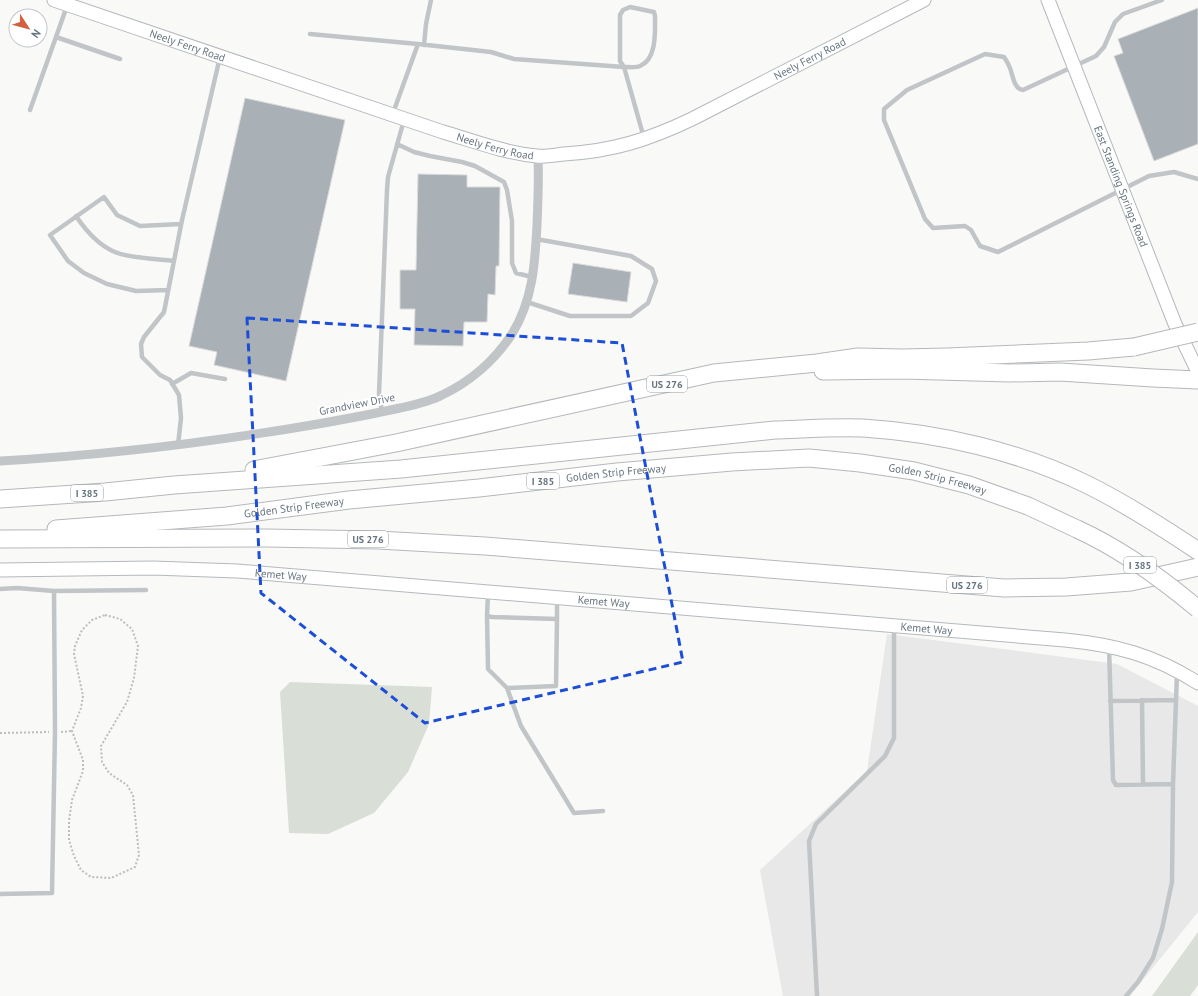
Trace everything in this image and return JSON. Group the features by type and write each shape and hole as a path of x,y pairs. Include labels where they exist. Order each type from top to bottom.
{"highway":[{"path":"714,372 816,363 858,357 955,357 1088,351 1134,347 1198,332"},
{"name":"US 276","path":"174,485 396,444 714,372 902,370 1010,373 1060,372 1198,380"},
{"name":"I 385","path":"0,500 174,485 401,469 775,430 863,428 902,432 979,446 1023,459 1062,473 1087,484 1143,516 1198,551"},
{"name":"Golden Strip Freeway","path":"0,533 227,516 349,500 479,488 617,472 732,462 809,458 860,463 914,471 969,485 1028,506 1091,536 1125,555 1172,587 1198,609"},
{"name":"US 276","path":"0,539 266,538 378,540 485,546 1004,588 1066,587 1132,582 1198,567"}],"street":[{"name":"Neely Ferry Road","path":"54,0 492,147 538,156 597,151 632,144 660,134 924,0"},
{"name":"East Standing Springs Road","path":"1048,0 1175,324 1198,372"},
{"name":"Grandview Drive","path":"0,461 178,445 270,432 382,412 433,399 457,387 481,370 502,347 519,321 526,302 533,277 539,181 538,156"},
{"name":"Kemet Way","path":"0,570 191,569 245,572 1065,640 1119,648 1149,657 1198,683"}],"lane":[{"path":"427,0 429,6"},
{"path":"424,45 431,0"},
{"path":"1162,0 1123,14 1115,22 1104,48 1096,56 1023,90 1016,86 1004,57 986,54 906,90 884,109 884,120 925,219 929,224 933,228 965,226 969,228 980,246 998,252 1149,176 1174,172 1198,179"},
{"path":"30,110 67,5"},
{"path":"310,34 491,52 514,59 624,67 640,67 650,58 654,48 654,12 630,8 623,10 620,15 620,61 624,67 644,140"},
{"path":"56,37 120,59"},
{"path":"382,412 379,394 388,177 397,144 398,116 418,44"},
{"path":"178,445 181,418 179,395 170,380 160,375 142,358 141,344 162,315 181,224 220,56"},
{"path":"397,144 414,152 475,166 504,182 508,190 512,221 512,263 516,273 533,277"},
{"path":"168,290 136,292 107,284 84,273 68,261 50,235 104,197 117,215 140,226 181,224"},
{"path":"76,216 84,228 97,241 116,253 141,258 174,261"},
{"path":"526,302 570,316 631,316 648,303 656,281 652,269 631,256 536,239"},
{"path":"172,384 191,373 225,379"},
{"path":"0,589 17,588 54,591 146,590"},
{"path":"0,894 52,893 54,591"},
{"path":"488,592 488,669 507,688 520,726 574,813 603,811"},
{"path":"507,688 556,686 558,598"},
{"path":"487,616 557,619"},
{"path":"817,996 809,841 816,824 885,756 894,738 894,626"},
{"path":"1109,646 1112,780 1116,785 1173,784"},
{"path":"1126,996 1138,982 1153,958 1162,929 1172,882 1173,784 1177,671"},
{"path":"1142,700 1143,784"},
{"path":"1110,701 1175,700"}],"path":[{"path":"105,615 120,619 132,629 138,646 135,671 127,702 101,746 102,762 109,773 127,785 133,795 139,855 135,867 111,878 91,877 81,870 74,856 69,840 69,821 72,800 83,771 83,760 72,731 81,708 83,696 74,654 75,646 82,630 92,620 105,615"},
{"path":"0,733 72,731"}],"highlighted area":[{"path":"247,318 622,343 683,662 425,723 261,593"}],"shaded area":[{"path":"887,634 1117,664 1198,706 1198,912 1130,996 783,996 760,870 867,771"},
{"path":"290,682 432,687 429,724 408,772 374,813 328,834 289,833 280,692"},
{"path":"1198,932 1198,985 1190,996 1152,996"}],"building":[{"path":"1198,8 1198,144 1154,161 1114,56 1123,53 1118,39"},
{"path":"245,98 345,120 286,381 214,365 217,352 189,346"},
{"path":"418,174 467,175 467,187 500,187 499,266 496,266 495,295 488,294 487,322 464,322 463,346 414,345 415,309 400,309 400,270 416,270"},
{"path":"573,263 631,272 627,302 568,294"}]}
